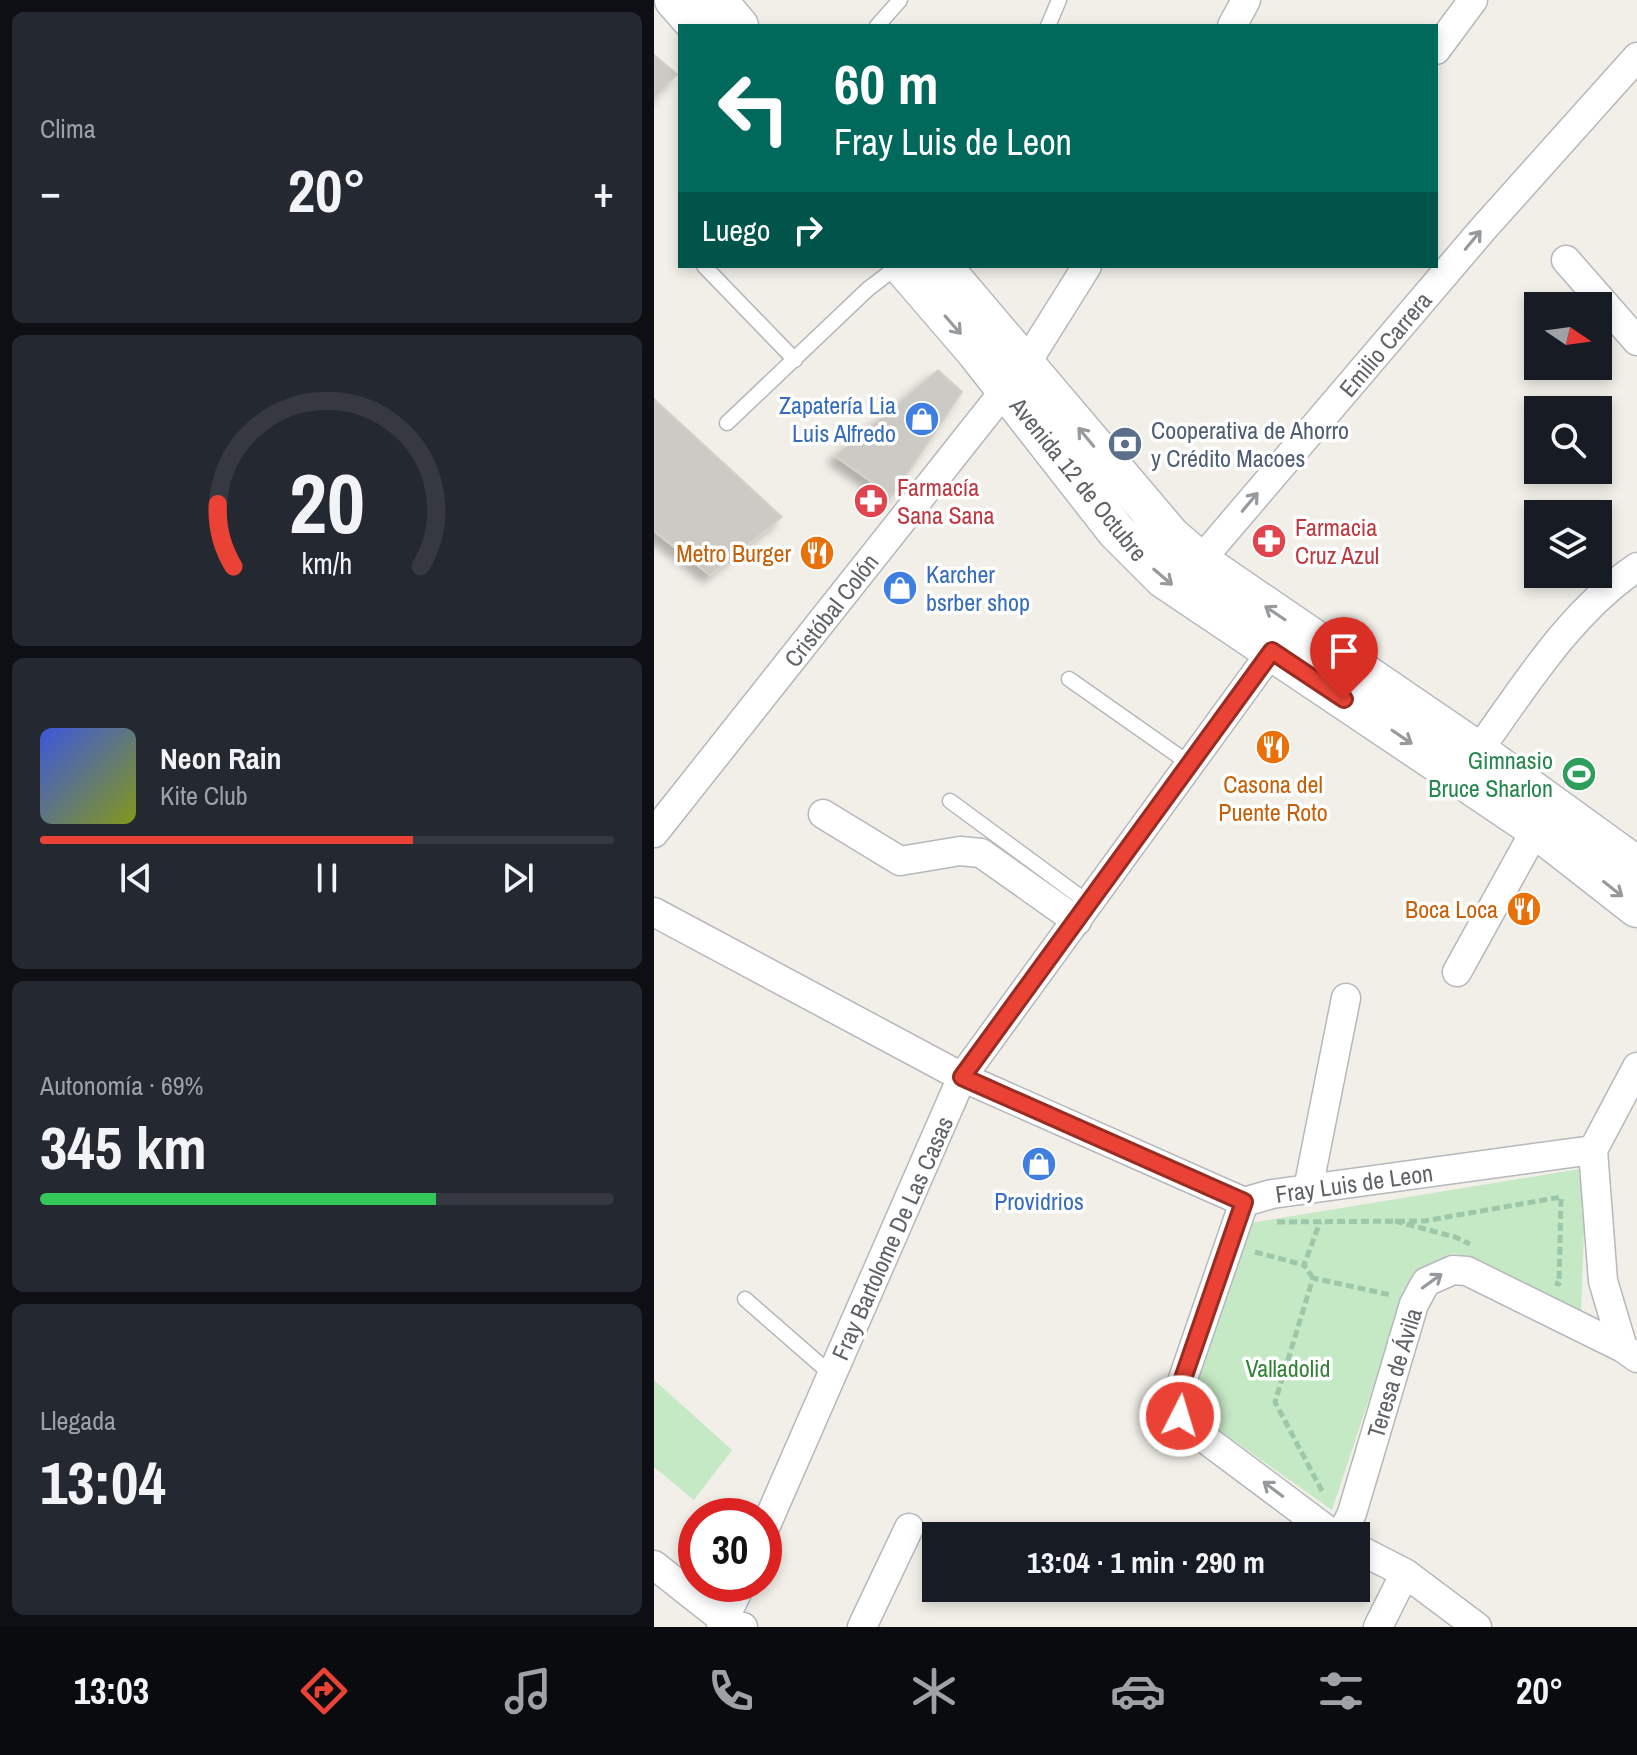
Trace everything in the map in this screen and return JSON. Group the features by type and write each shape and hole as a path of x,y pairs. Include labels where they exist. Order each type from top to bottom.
{"main road":[{"path":"674,0 695,24"},
{"path":"717,0 737,24"},
{"name":"Avenida 12 de Octubre","path":"902,268 1015,377 1171,536 1200,561 1478,751 1637,866"},
{"name":"Avenida 12 de Octubre","path":"943,268 1116,531 1164,579 1536,829 1637,908"}],"street":[{"path":"1233,24 1246,0"},
{"path":"1438,47 1473,0"},
{"name":"Emilio Carrera","path":"1200,561 1483,229 1637,57"},
{"path":"1566,260 1637,341"},
{"name":"Cristóbal Colón","path":"654,833 1015,377 1086,268"},
{"path":"1478,751 1578,619 1603,593 1637,567"},
{"name":"Fray Bartolome De Las Casas","path":"778,1498 962,1077 1272,651"},
{"path":"823,814 900,861 960,851 981,853 1083,913"},
{"path":"1457,972 1536,829"},
{"name":"Fray Luis de Leon","path":"654,912 962,1077 1244,1202 1272,1194 1593,1150"},
{"path":"1308,1189 1346,998"},
{"path":"1593,1150 1637,1067"},
{"name":"Teresa de Ávila","path":"1593,1150 1603,1281 1630,1353"},
{"path":"1244,1202 1177,1396 1178,1410 1184,1423 1316,1522"},
{"name":"Teresa de Ávila","path":"1348,1522 1414,1304 1426,1282 1453,1270 1467,1271 1630,1353"},
{"path":"862,1627 909,1528"},
{"path":"1370,1555 1405,1573 1477,1627"},
{"path":"654,1565 729,1625 736,1602"},
{"path":"1378,1627 1405,1573"}],"lane":[{"path":"879,24 900,0"},
{"path":"1049,24 1059,0"},
{"path":"706,268 795,360"},
{"path":"727,423 868,289 897,268"},
{"path":"1069,679 1190,764"},
{"path":"950,801 1083,913"},
{"path":"745,1299 832,1375"}],"path":[{"path":"1244,1202 1250,1223 1424,1221 1561,1197 1559,1284 1546,1278"},
{"path":"1395,1221 1455,1237 1481,1249"},
{"path":"1304,1265 1320,1222"},
{"path":"1246,1250 1304,1265 1313,1278 1385,1292 1414,1304"},
{"path":"1313,1278 1275,1402 1325,1496"}],"green space":[{"name":"Valladolid","path":"1586,1168 1581,1316 1483,1264 1453,1253 1419,1269 1404,1294 1332,1510 1182,1404 1250,1223"},
{"path":"654,1380 732,1450 696,1498 654,1467"}],"building":[{"path":"654,55 677,74 654,98"},
{"path":"938,370 962,392 892,496 835,456"},
{"path":"654,399 782,517 710,575 654,531"}],"place":[{"name":"Zapatería Lia Luis Alfredo","path":"922,419"},
{"name":"Cooperativa de Ahorro y Crédito Macoes","path":"1125,444"},
{"name":"Farmacía Sana Sana","path":"871,501"},
{"name":"Farmacia Cruz Azul","path":"1269,541"},
{"name":"Metro Burger","path":"817,553"},
{"name":"Karcher bsrber shop","path":"900,588"},
{"name":"Casona del Puente Roto","path":"1273,747"},
{"name":"Gimnasio Bruce Sharlon","path":"1579,774"},
{"name":"Boca Loca","path":"1524,909"},
{"name":"Providrios","path":"1039,1164"}],"route":[{"path":"1180,1416 1177,1396 1244,1202 962,1077 1272,651 1344,699"}]}
